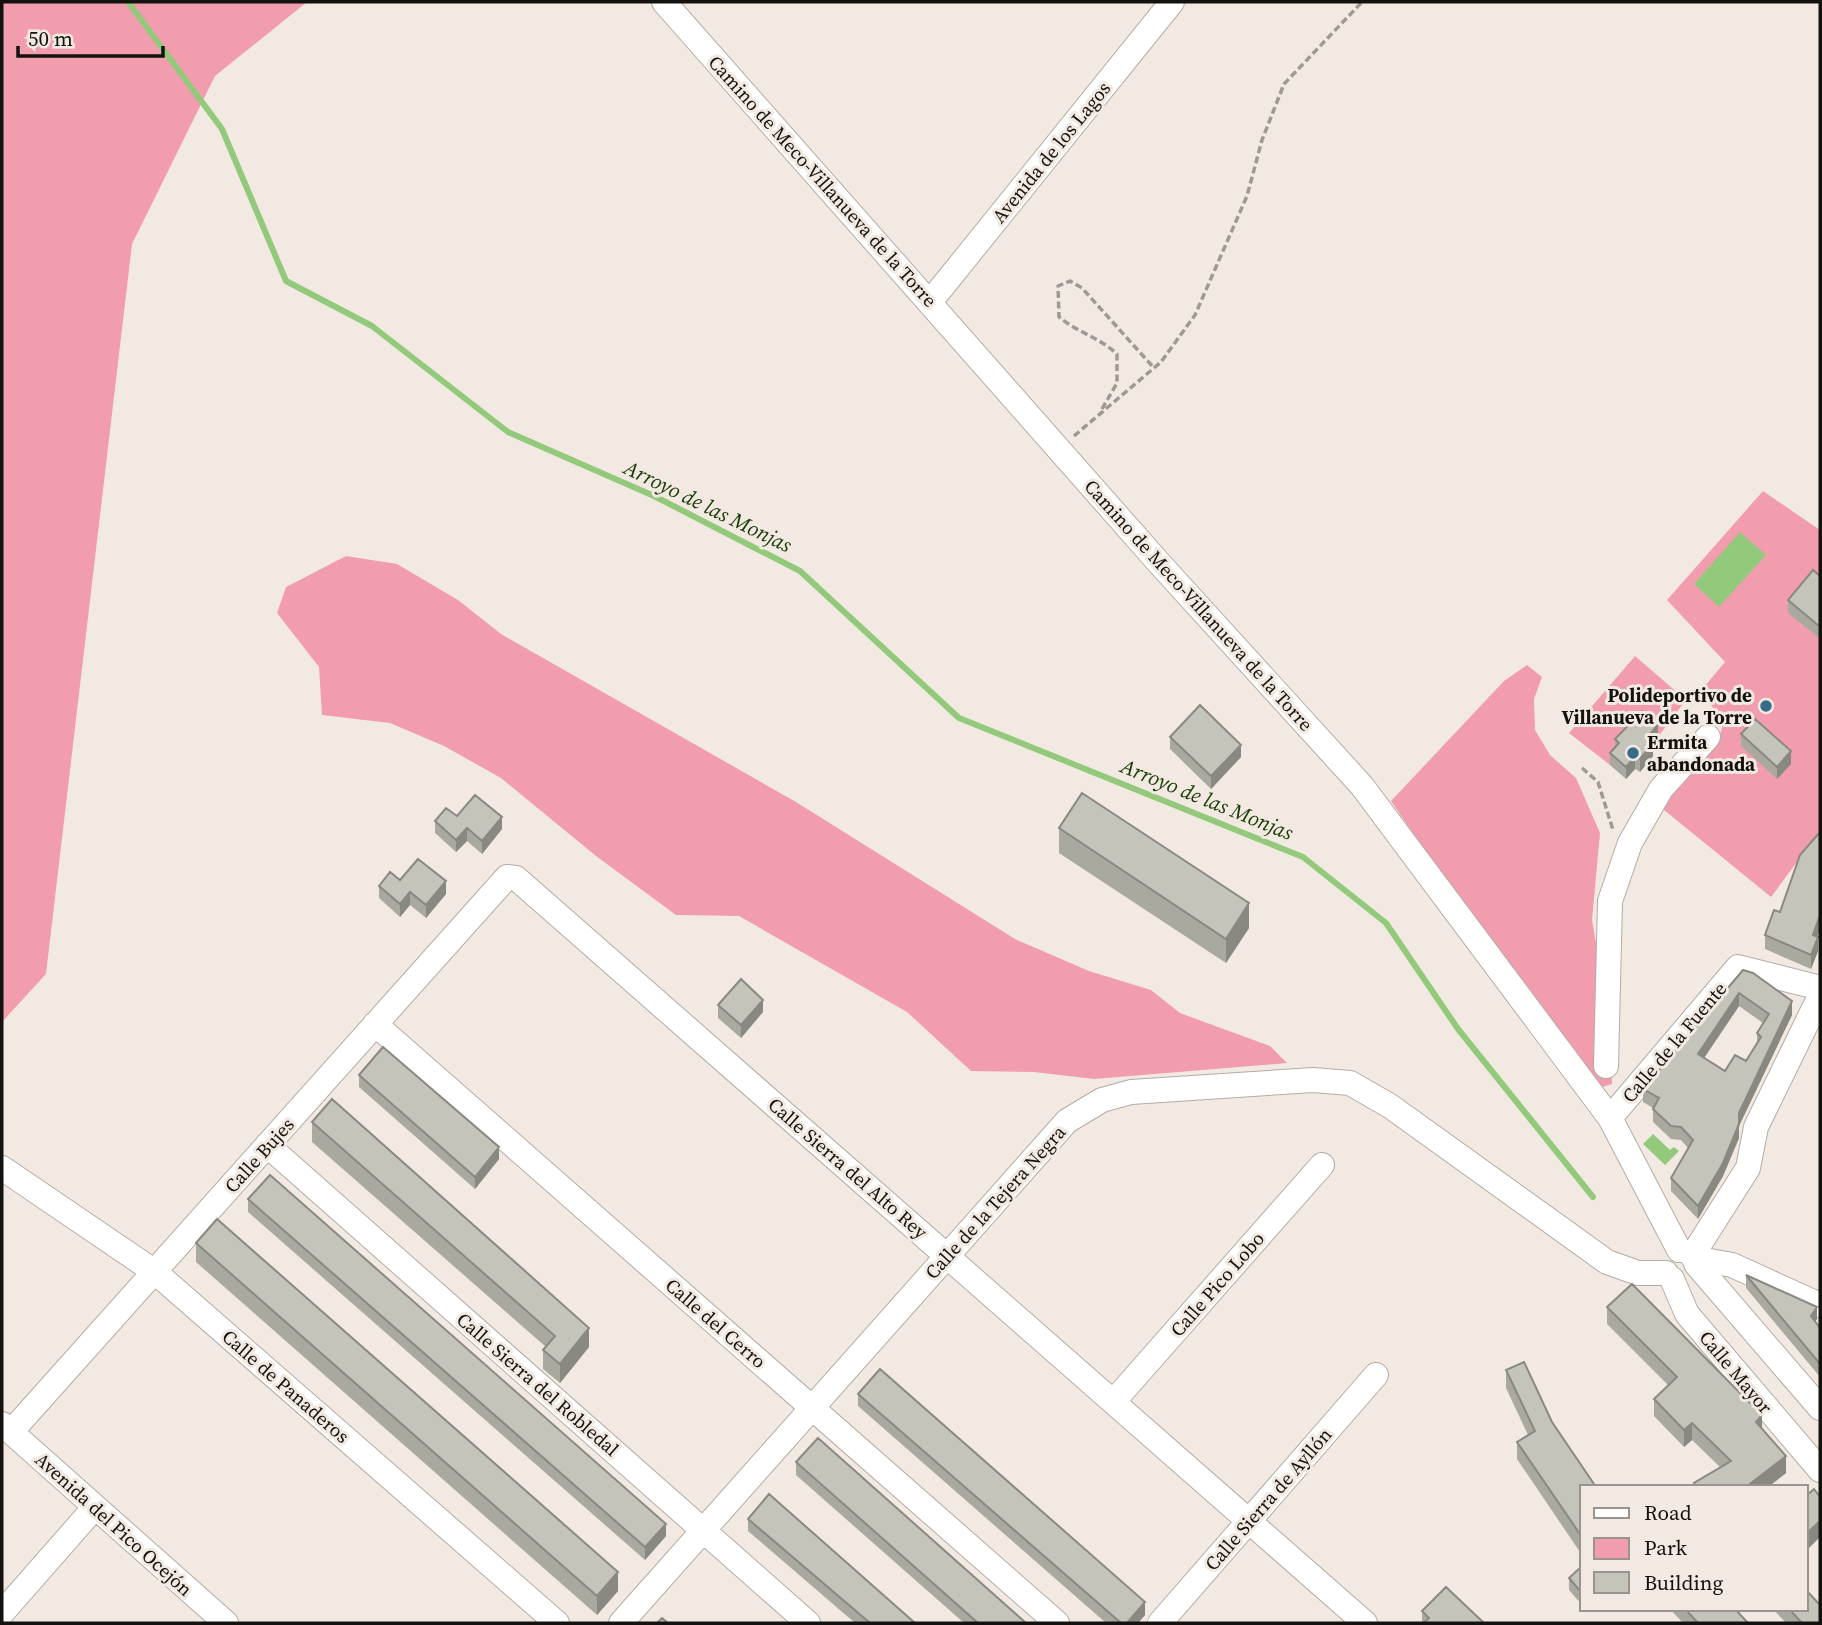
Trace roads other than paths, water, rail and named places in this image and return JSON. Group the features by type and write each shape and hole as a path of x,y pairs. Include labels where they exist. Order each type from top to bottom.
{"street":[{"name":"Camino de Meco-Villanueva de la Torre","path":"664,2 1060,450 1362,786 1460,913 1610,1118 1690,1257"},
{"name":"Avenida de los Lagos","path":"930,302 1172,2"},
{"path":"1589,1091 1609,1060 1610,901 1630,843 1661,789 1708,737"},
{"name":"Calle Bujes","path":"6,1428 155,1272 507,877"},
{"name":"Calle Sierra del Alto Rey","path":"507,877 523,883 1364,1623"},
{"name":"Calle de la Fuente","path":"1610,1118 1738,967 1820,988"},
{"path":"1690,1257 1748,1168 1756,1127 1820,996"},
{"name":"Calle del Cerro","path":"375,1024 1057,1623"},
{"name":"Calle de la Tejera Negra","path":"621,1623 1067,1121 1102,1100 1131,1092 1313,1080 1350,1083 1390,1106 1607,1262 1638,1273 1669,1276"},
{"name":"Calle Sierra del Robledal","path":"267,1145 808,1623"},
{"name":"Calle Pico Lobo","path":"1113,1402 1322,1165"},
{"name":"Calle de Panaderos","path":"2,1168 155,1272 557,1623"},
{"path":"1669,1276 1666,1258 1690,1257 1732,1265 1819,1303"},
{"name":"Calle Mayor","path":"1690,1257 1820,1408"},
{"name":"Calle Mayor","path":"1669,1276 1687,1314 1816,1461"},
{"name":"Calle Sierra de Ayllón","path":"1160,1623 1376,1375"},
{"name":"Avenida del Pico Ocejón","path":"6,1428 226,1623"},
{"path":"2,1614 95,1507"}],"waterway":[{"name":"Arroyo de las Monjas","path":"128,2 222,129 286,281 372,326 508,432 654,496 800,571 959,718 1303,857 1386,923 1458,1029 1593,1197"}],"place":[{"name":"Polideportivo de Villanueva de la Torre","path":"1766,706"},
{"name":"Ermita abandonada","path":"1633,753"}]}
